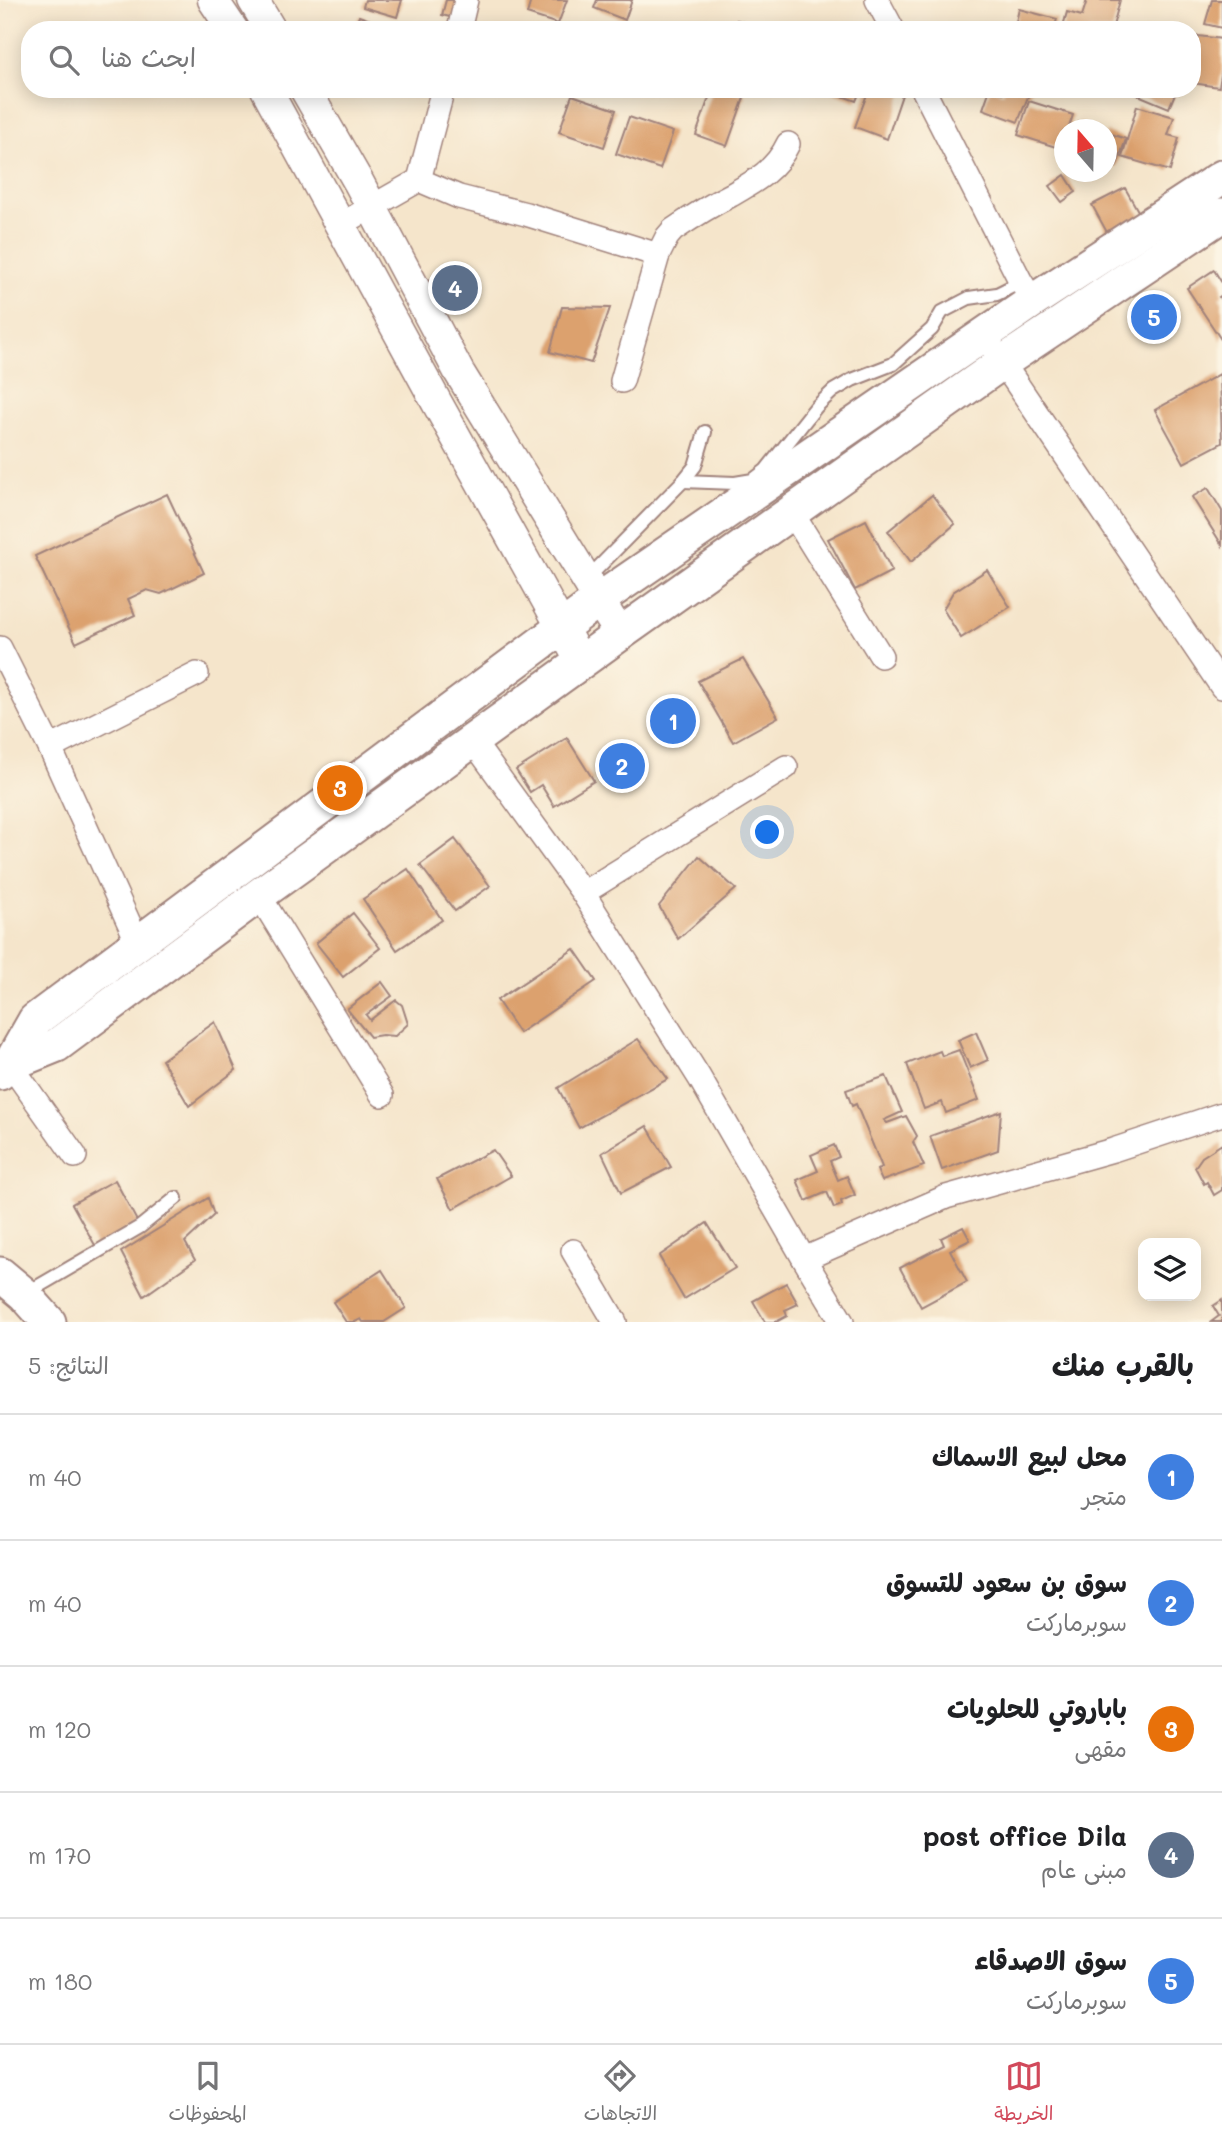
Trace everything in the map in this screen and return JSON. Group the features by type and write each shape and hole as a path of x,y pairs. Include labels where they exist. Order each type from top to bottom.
{"main road":[{"path":"5,1068 58,1045 472,740 792,513 994,349 1027,291 1222,177"},
{"path":"5,1068 35,1020 562,627 593,589 1222,215"},
{"path":"12,1284 49,1322"}],"street":[{"path":"213,0 227,21"},
{"path":"253,0 266,21"},
{"path":"461,21 467,0"},
{"path":"877,0 888,21"},
{"path":"271,98 581,662"},
{"path":"310,98 372,208 458,372 620,634"},
{"path":"340,225 419,180 441,98"},
{"path":"928,98 1027,291"},
{"path":"622,381 658,255 667,237 673,230 754,183 768,172 788,145"},
{"path":"419,180 459,197 526,214 658,255"},
{"path":"994,349 1222,687"},
{"path":"792,513 881,656"},
{"path":"0,648 50,748 138,943"},
{"path":"50,748 197,674"},
{"path":"472,740 583,893 699,1077 842,1322"},
{"path":"583,893 786,767"},
{"path":"259,895 382,1095"},
{"path":"5,1068 75,1156"},
{"path":"804,1259 946,1197 1113,1150 1222,1114"},
{"path":"573,1251 615,1322"}],"lane":[{"path":"683,481 735,483 753,480 766,470 816,407 833,391 893,363 932,329 942,312 969,298 1027,291"},
{"path":"593,589 695,466 705,432"},
{"path":"12,1284 140,1227 176,1198"}],"building":[{"path":"365,0 402,0 397,17 363,7"},
{"path":"446,0 463,0 458,19 442,15"},
{"path":"531,0 567,0 559,21 549,21 527,14"},
{"path":"597,0 632,0 625,20 594,8"},
{"path":"1087,0 1120,0 1114,21 1064,21 1067,12 1082,16"},
{"path":"1212,0 1222,0 1222,28 1205,24"},
{"path":"1019,9 1057,19 1056,21 1016,21"},
{"path":"359,16 373,21 357,21"},
{"path":"1201,36 1222,39 1219,87 1201,84"},
{"path":"571,98 581,98 616,110 604,147 559,132"},
{"path":"709,98 744,98 727,146 696,135"},
{"path":"866,98 901,98 887,139 855,127"},
{"path":"987,98 1027,98 1018,122 983,109"},
{"path":"1145,98 1173,98 1169,108"},
{"path":"1029,101 1073,115 1072,119 1054,119 1054,146 1018,135"},
{"path":"1137,106 1174,117 1168,135 1179,138 1170,171 1122,157"},
{"path":"629,117 673,132 660,169 616,154"},
{"path":"1117,136 1126,139 1117,164"},
{"path":"1055,182 1070,182 1076,192 1062,202 1050,186"},
{"path":"1125,188 1142,218 1109,236 1092,205"},
{"path":"1214,270 1222,283 1222,295 1219,297 1222,301 1222,341 1187,288"},
{"path":"562,307 610,308 591,363 550,352"},
{"path":"1220,374 1222,443 1184,463 1155,410"},
{"path":"1208,488 1222,511 1222,545 1192,497"},
{"path":"167,494 204,573 161,594 147,590 128,599 135,615 76,643 35,556"},
{"path":"932,495 955,524 911,562 888,531"},
{"path":"866,520 892,571 855,590 828,539"},
{"path":"987,570 1010,607 961,638 943,609 953,592"},
{"path":"743,659 778,717 733,742 698,681"},
{"path":"567,738 594,781 554,806 541,785 530,792 516,770"},
{"path":"455,839 490,886 455,911 420,865"},
{"path":"699,856 736,889 678,939 659,906"},
{"path":"408,869 442,920 397,950 363,899"},
{"path":"353,913 380,948 343,977 316,943"},
{"path":"574,949 596,981 519,1033 497,1000"},
{"path":"382,982 392,996 366,1015 370,1020 396,1000 402,1005 408,1024 395,1036 370,1037 347,1009"},
{"path":"215,1022 236,1070 189,1106 162,1060"},
{"path":"976,1032 988,1060 970,1068 958,1040"},
{"path":"638,1039 668,1079 579,1128 558,1088"},
{"path":"959,1050 979,1100 946,1113 942,1102 924,1109 907,1064 940,1051 942,1056"},
{"path":"886,1076 902,1112 884,1120 887,1123 906,1116 917,1136 913,1142 924,1166 882,1181 877,1170 882,1167 856,1104 852,1106 846,1090"},
{"path":"1001,1111 998,1150 942,1170 930,1136"},
{"path":"647,1126 671,1167 621,1193 602,1153"},
{"path":"1222,1144 1222,1190 1214,1195 1195,1167 1202,1157"},
{"path":"834,1145 839,1157 830,1161 838,1180 847,1176 855,1195 841,1201 842,1205 834,1208 827,1192 806,1201 797,1180 818,1171 811,1155"},
{"path":"493,1150 511,1176 453,1209 437,1179"},
{"path":"115,1180 138,1223 96,1247 72,1204"},
{"path":"208,1198 214,1215 185,1242 195,1260 144,1296 121,1252"},
{"path":"707,1223 735,1268 684,1299 659,1256"},
{"path":"963,1227 970,1240 950,1250 967,1282 921,1307 900,1268 944,1245 941,1238"},
{"path":"382,1270 406,1308 384,1322 363,1322 361,1319 346,1322 333,1302"},
{"path":"786,1283 798,1304 785,1310 787,1316 776,1322 765,1322 753,1301"},
{"path":"1222,1300 1222,1322 1211,1322 1219,1316 1213,1306"}],"place":[{"name":"post office Dila","path":"455,288"},
{"name":"سوق الاصدقاء","path":"1154,317"},
{"name":"محل لبيع الاسماك","path":"673,721"},
{"name":"سوق بن سعود للتسوق","path":"622,766"},
{"name":"باباروتي للحلويات","path":"340,788"}]}
